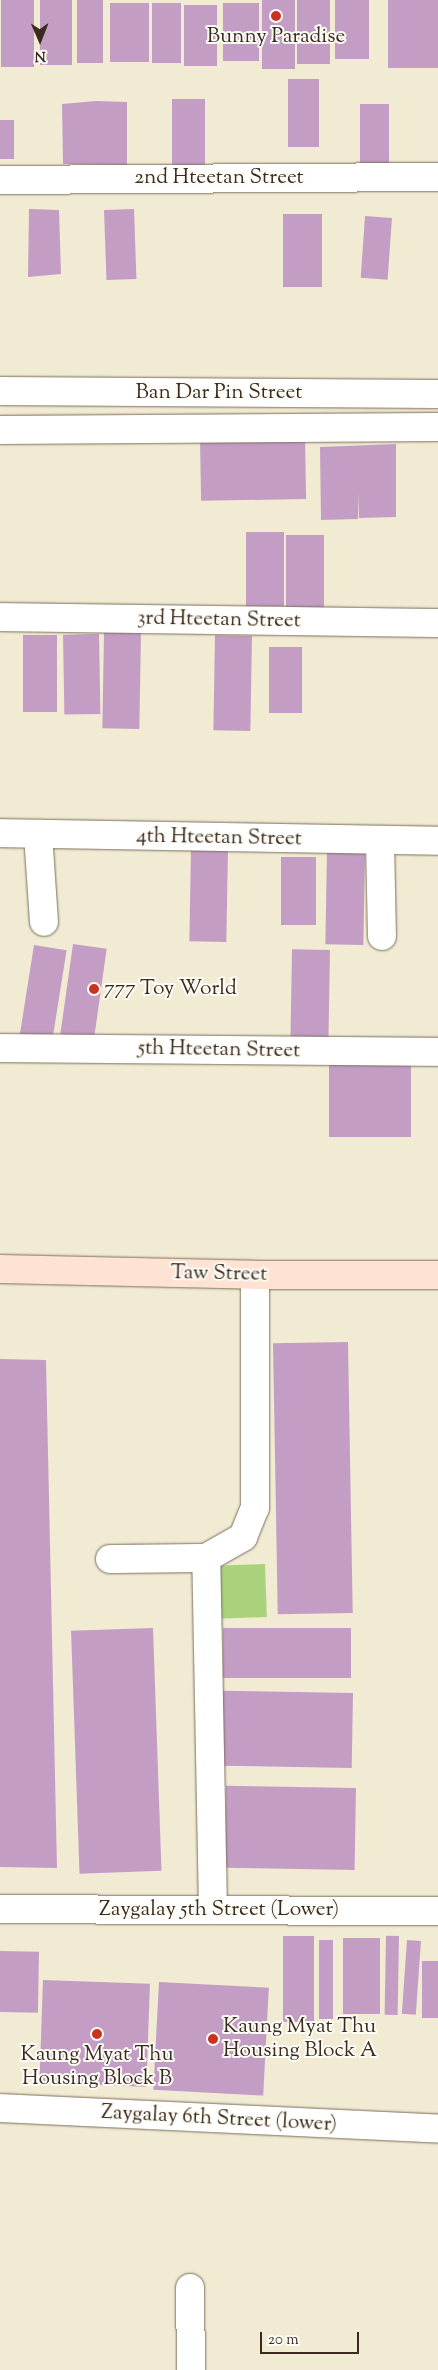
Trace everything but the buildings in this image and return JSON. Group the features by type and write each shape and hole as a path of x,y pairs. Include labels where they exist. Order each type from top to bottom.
{"street":[{"name":"2nd Hteetan Street","path":"0,180 438,177"},
{"name":"Ban Dar Pin Street","path":"0,391 438,394"},
{"name":"Ban Dar Pin Street","path":"0,430 438,428"},
{"name":"3rd Hteetan Street","path":"0,618 438,623"},
{"name":"4th Hteetan Street","path":"0,832 380,842 438,841"},
{"path":"38,834 44,922"},
{"path":"380,842 382,936"},
{"name":"5th Hteetan Street","path":"0,1048 438,1052"},
{"name":"Taw Street","path":"0,1269 255,1275 438,1275"},
{"path":"110,1559 206,1558 243,1537 256,1508 255,1275"},
{"path":"206,1558 213,1910"},
{"name":"Zaygalay 5th Street (Lower)","path":"0,1909 438,1911"},
{"name":"Zaygalay 6th Street (lower)","path":"0,2108 438,2129"},
{"path":"190,2288 191,2370"}],"green space":[{"path":"265,1564 267,1617 219,1619 217,1566"}],"place":[{"name":"Bunny Paradise","path":"276,16"},
{"name":"777 Toy World","path":"94,989"},
{"name":"Kaung Myat Thu Housing Block B","path":"97,2034"},
{"name":"Kaung Myat Thu Housing Block A","path":"213,2039"}]}
